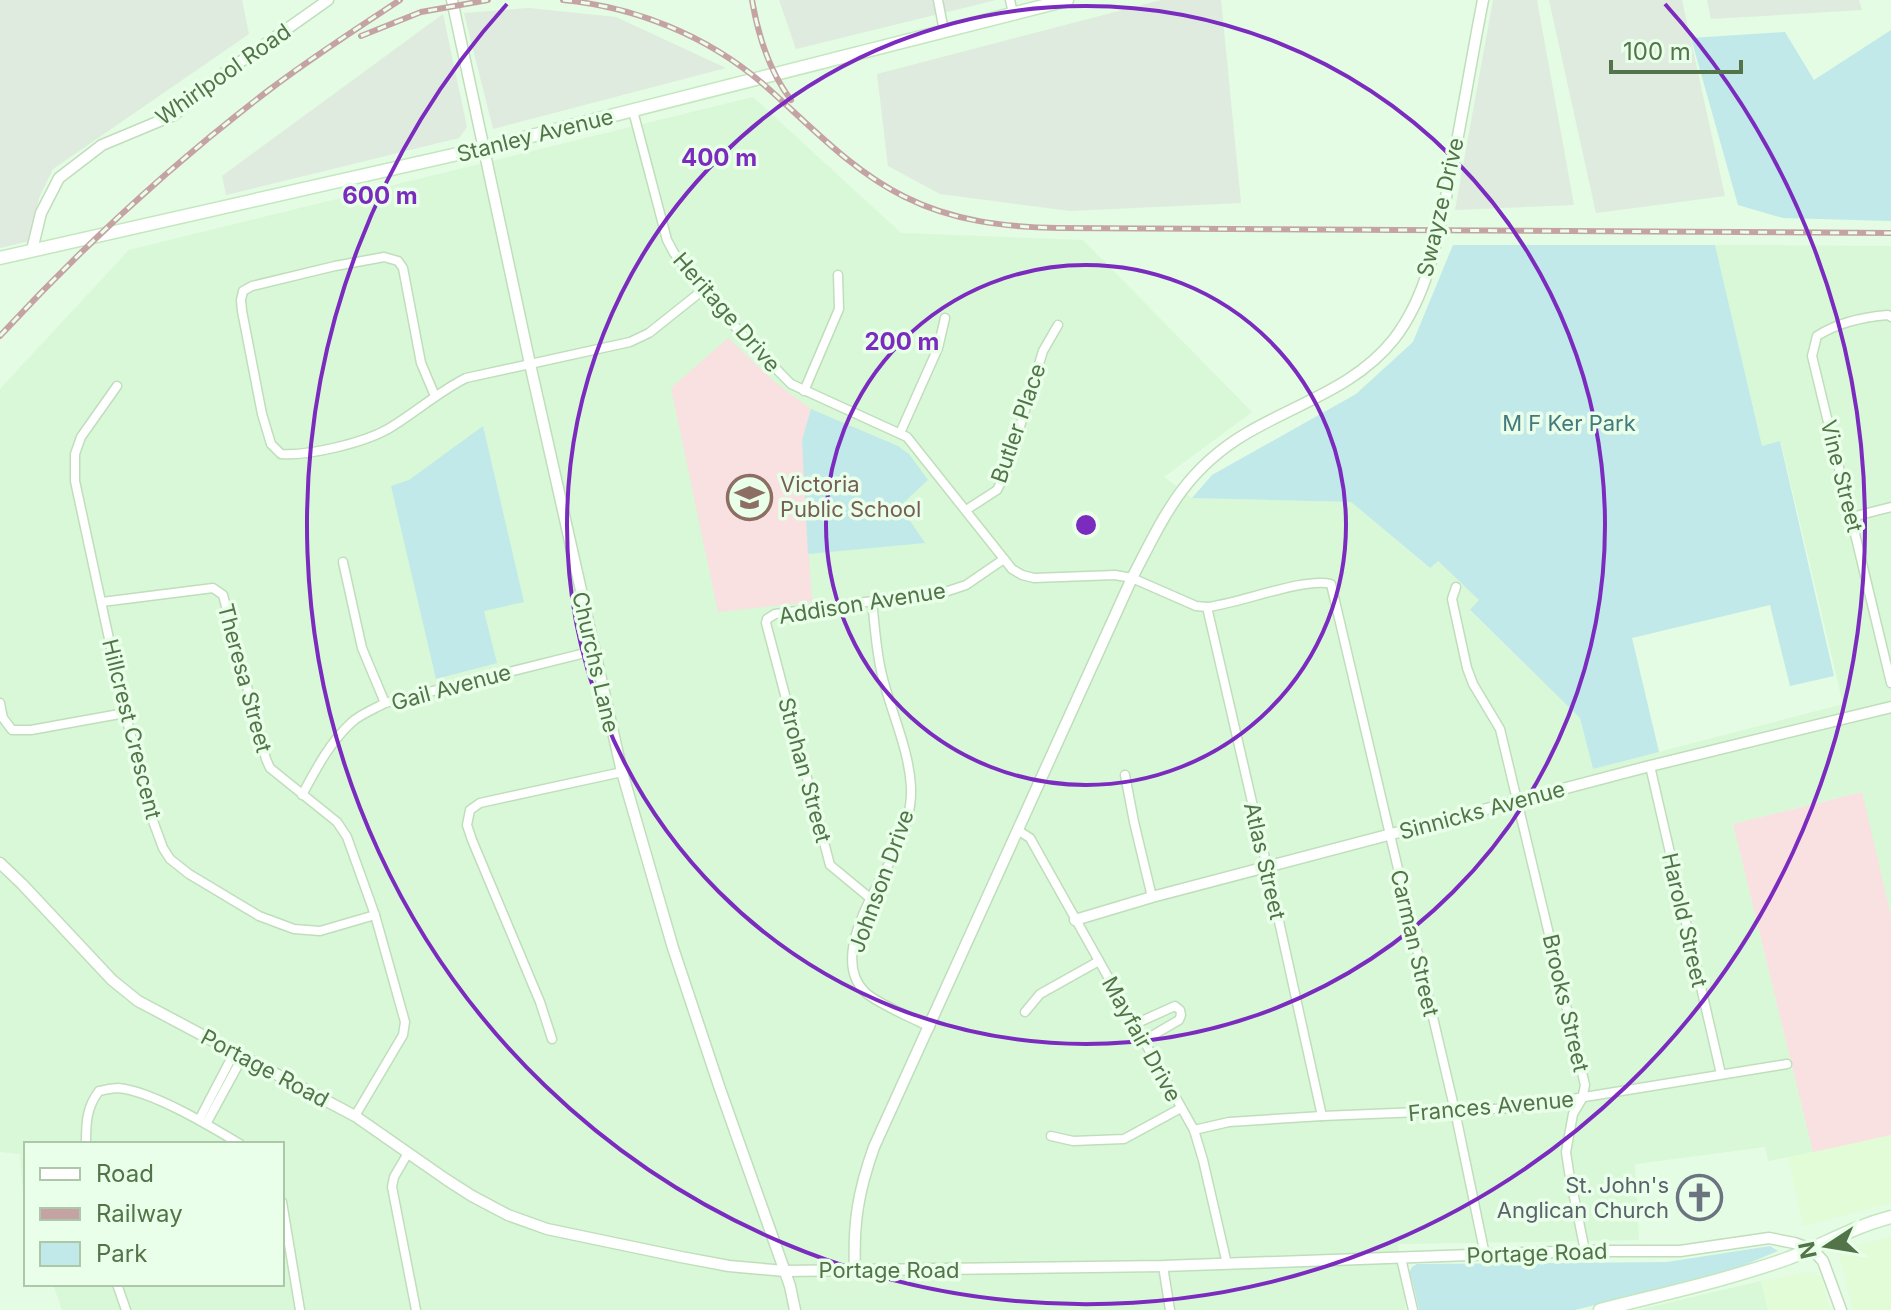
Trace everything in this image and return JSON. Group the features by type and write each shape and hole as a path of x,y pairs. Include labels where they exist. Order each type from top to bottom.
{"main road":[{"name":"Stanley Avenue","path":"0,258 484,148 944,31 1011,7 1067,0"},
{"path":"1600,1310 1734,1275 1812,1249 1869,1223 1891,1217"}],"street":[{"name":"Whirlpool Road","path":"32,250 41,213 59,178 102,145 174,115 226,72 328,0"},
{"name":"Churchs Lane","path":"452,0 622,772 673,948 785,1271 795,1310"},
{"path":"938,0 944,31"},
{"name":"Swayze Drive","path":"855,1271 857,1203 874,1147 1132,578 1164,516 1181,489 1217,454 1248,432 1345,383 1377,357 1394,338 1421,289 1439,231 1483,0"},
{"name":"Heritage Drive","path":"633,111 667,240 674,253 703,290 791,384 907,437 1012,569 1022,575 1034,578 1115,575 1132,578"},
{"path":"435,396 421,363 403,268 398,261 384,257 335,266 252,286 243,291 242,311 262,414 271,444 281,454 295,455 362,440 387,429 466,378 630,342 649,333 703,290"},
{"path":"804,391 839,309 838,275"},
{"name":"Vine Street","path":"1891,317 1859,318 1828,329 1817,336 1812,356 1891,683"},
{"path":"900,433 938,348 945,318"},
{"name":"Butler Place","path":"966,510 997,490 1006,472 1043,351 1058,325"},
{"name":"Hillcrest Crescent","path":"117,386 81,437 75,454 75,481 125,713 163,848 170,859 189,874 259,916 294,929 320,931 375,915"},
{"path":"1852,517 1891,507"},
{"name":"Addison Avenue","path":"767,625 767,619 775,614 958,588 1004,559"},
{"path":"343,562 362,648 385,703"},
{"path":"1132,578 1196,606 1207,607"},
{"name":"Carman Street","path":"1207,607 1310,584 1331,584 1455,1111 1485,1255"},
{"name":"Brooks Street","path":"1456,587 1452,599 1467,668 1500,729 1585,1085 1582,1099 1573,1114 1566,1152 1585,1251"},
{"name":"Theresa Street","path":"102,602 213,588 223,595 270,768 337,822 347,837 375,915 405,1022 403,1035 355,1116"},
{"name":"Johnson Drive","path":"872,602 881,673 907,760 911,789 907,817 896,850 870,898 852,949 852,967 866,994 930,1027"},
{"name":"Atlas Street","path":"1207,607 1322,1116"},
{"name":"Strohan Street","path":"767,625 830,865 870,898"},
{"name":"Gail Avenue","path":"302,795 325,753 342,734 354,721 385,703 593,651"},
{"path":"0,703 3,718 12,730 31,730 125,713"},
{"name":"Sinnicks Avenue","path":"1075,920 1650,766 1891,707"},
{"name":"Harold Street","path":"1650,766 1721,1074"},
{"path":"552,1039 540,1002 472,840 467,825 470,810 480,803 622,772"},
{"path":"1125,775 1152,897"},
{"name":"Mayfair Drive","path":"1019,831 1030,838 1194,1130 1227,1264"},
{"name":"Portage Road","path":"0,863 124,991 152,1009 355,1116 472,1196 508,1215 547,1229 729,1266 785,1271 1163,1266 1585,1251 1680,1251 1769,1238 1812,1249"},
{"path":"1025,1012 1040,994 1099,961"},
{"path":"1135,1024 1175,1006 1180,1010 1179,1020 1143,1041"},
{"path":"203,1122 239,1054"},
{"name":"Frances Avenue","path":"1194,1130 1229,1122 1517,1108 1787,1064"},
{"path":"86,1142 86,1116 91,1101 99,1091 117,1088 151,1097 237,1142"},
{"path":"1051,1136 1073,1141 1124,1139 1181,1108"},
{"path":"408,1153 394,1177 392,1187 416,1310"},
{"path":"284,1214 300,1310"},
{"path":"1812,1249 1823,1261 1841,1310"},
{"path":"1401,1258 1413,1310"},
{"path":"1163,1266 1170,1310"},
{"path":"118,1286 126,1310"}],"shaded area":[{"path":"0,0 242,0 249,34 53,169 39,198 30,241 0,248"},
{"path":"779,0 996,0 796,49"},
{"path":"1161,0 1221,0 1241,203 1070,211 940,194 888,166 877,74"},
{"path":"1493,0 1537,0 1574,205 1455,210"},
{"path":"1549,0 1682,0 1725,196 1596,213"},
{"path":"1707,0 1859,0 1862,10 1711,19"},
{"path":"529,8 616,17 726,68 493,129 464,13"},
{"path":"443,14 467,127 459,138 226,195 222,176"},
{"path":"753,97 901,233 1083,240 1252,412 1164,477 1192,498 1351,502 1429,568 1437,561 1480,600 1470,611 1580,718 1593,769 1843,704 1781,442 1762,446 1715,245 1891,246 1891,916 1861,792 1733,824 1813,1152 1768,1161 1765,1147 1635,1164 1639,1240 1398,1244 1406,1310 62,1310 54,1286 284,1286 284,1142 24,1142 24,1197 20,1154 0,1152 0,389 129,250"},
{"name":"Victoria Public School","path":"728,338 776,383 811,409 802,440 812,602 718,612 671,388"},
{"path":"1862,792 1891,916 1891,1135 1813,1152 1733,824"},
{"path":"1891,1135 1891,1203 1803,1226 1788,1157"},
{"path":"1891,1236 1891,1310 1853,1310 1838,1251"},
{"path":"1810,1271 1821,1277 1830,1310 1768,1310 1761,1281"},
{"path":"1761,1281 1768,1310 1638,1310"}],"green space":[{"path":"1891,30 1891,221 1783,218 1738,205 1691,38 1785,32 1814,80"},
{"name":"M F Ker Park","path":"1453,245 1715,245 1762,446 1780,441 1834,676 1790,686 1770,605 1632,638 1659,752 1593,769 1580,718 1470,610 1479,600 1438,561 1430,568 1351,502 1192,498 1212,475 1356,394 1413,342"},
{"path":"811,409 898,446 909,454 928,480 900,506 925,543 808,554 802,440"},
{"path":"483,426 524,602 484,611 497,663 436,679 391,486 409,480"},
{"path":"1770,1246 1778,1251 1725,1273 1575,1310 1419,1310 1409,1273 1417,1264 1667,1262"}],"railway":[{"path":"0,336 96,238 198,147 285,78 400,0"},
{"path":"361,36 421,12 488,0"},
{"path":"563,0 617,9 669,26 694,38 741,66 830,145 885,186 923,205 979,221 1058,228 1891,233"},
{"path":"752,0 766,52 776,77 791,100"}],"place":[{"name":"Victoria Public School","path":"749,497"},
{"name":"St. John's Anglican Church","path":"1700,1198"}]}
